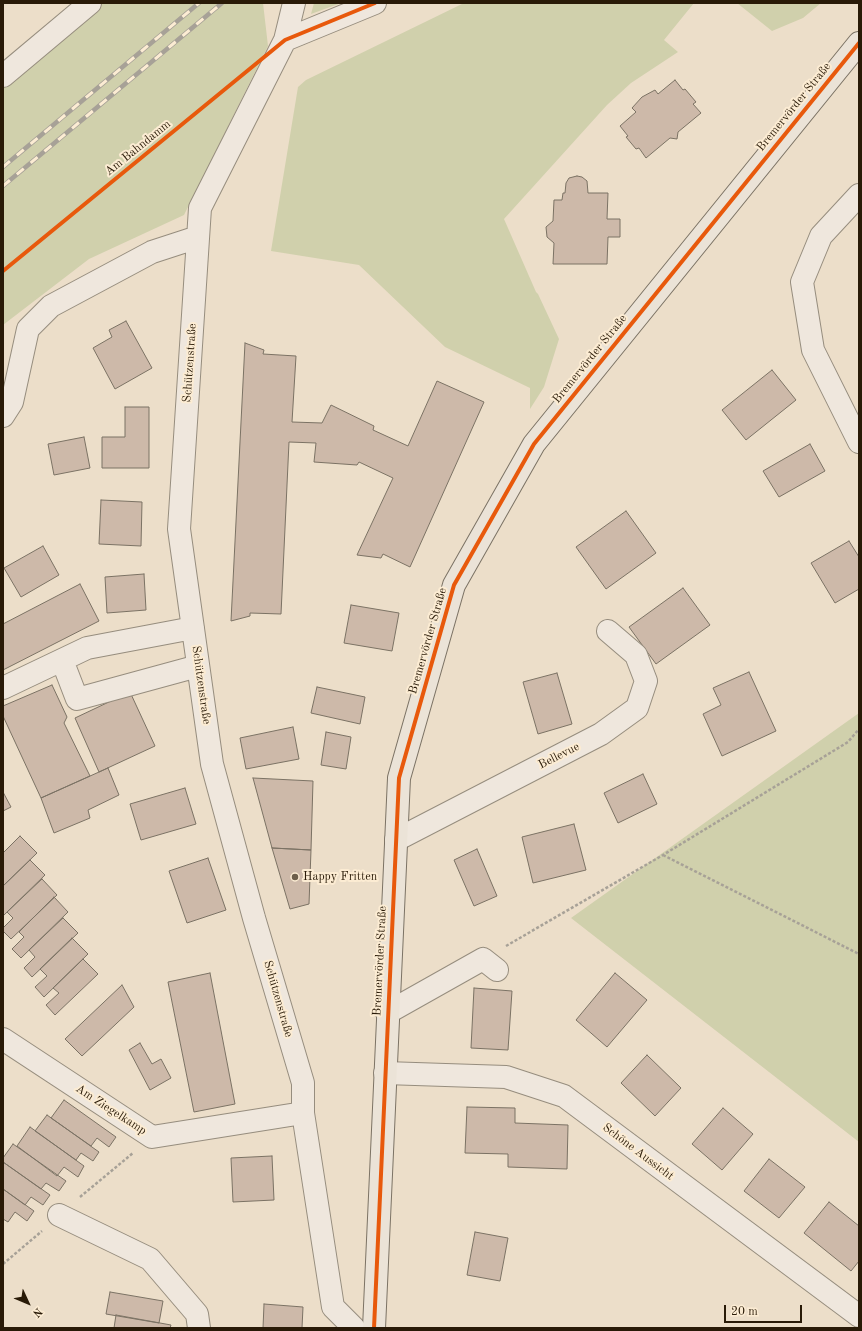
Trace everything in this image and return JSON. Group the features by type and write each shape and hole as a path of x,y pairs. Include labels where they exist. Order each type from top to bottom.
{"main road":[{"name":"Bremervörder Straße","path":"374,1328 387,1013 399,778 454,585 534,444 859,43"}],"street":[{"path":"3,76 90,3"},
{"name":"Schützenstraße","path":"294,3 285,40 200,208 179,529 212,764 254,918 302,1083 303,1113 333,1307 354,1328"},
{"path":"285,40 376,3"},
{"path":"859,196 821,236 802,282 813,350 859,442"},
{"path":"3,416 12,402 28,329 51,306 152,252 198,237"},
{"path":"3,688 87,648 193,628"},
{"name":"Bellevue","path":"396,840 601,734 637,708 646,682 636,655 608,631"},
{"path":"62,660 77,699 198,666"},
{"path":"387,1013 490,965"},
{"name":"Am Ziegelkamp","path":"3,1039 152,1137 303,1113"},
{"name":"Schöne Aussicht","path":"385,1073 506,1077 564,1096 859,1316"},
{"path":"59,1215 150,1259 197,1314 200,1328"}],"path":[{"path":"490,965 663,855 848,742 859,728"},
{"path":"663,855 859,954"}],"green space":[{"path":"97,3 263,3 268,46 184,215 89,259 3,325 3,82"},
{"path":"314,3 341,3 311,14"},
{"path":"464,3 694,3 664,40 678,52 631,83 607,105 504,219 536,292 559,339 544,387 530,409 530,388 445,347 359,265 271,251 298,87 306,80"},
{"path":"737,3 821,3 803,18 772,31"},
{"path":"859,713 859,1142 571,918"}],"building":[{"path":"675,80 696,102 693,104 701,113 678,132 677,139 670,138 646,158 639,148 636,149 626,137 628,136 620,126 636,112 632,108 642,97 655,90 658,94"},
{"path":"577,176 582,177 587,181 588,193 608,193 607,219 620,219 620,237 608,237 607,264 553,264 554,243 547,237 546,227 553,221 554,200 562,200 563,193 565,193 566,183 569,178"},
{"path":"126,321 152,368 115,389 93,348 112,337 109,330"},
{"path":"245,343 264,350 263,354 296,356 292,422 322,423 331,405 374,426 373,430 408,446 437,381 484,402 410,567 383,554 381,558 357,555 393,478 359,462 357,465 314,462 316,443 289,442 281,614 250,613 250,616 231,621"},
{"path":"772,370 796,400 746,440 722,410"},
{"path":"125,407 149,407 149,468 102,468 102,437 125,437"},
{"path":"84,437 90,468 54,475 48,444"},
{"path":"810,444 825,471 779,497 763,471"},
{"path":"101,500 142,502 141,546 99,544"},
{"path":"626,511 656,553 606,589 576,547"},
{"path":"849,541 859,557 859,589 835,603 811,563"},
{"path":"43,546 59,575 21,597 4,568"},
{"path":"144,574 146,610 107,613 105,577"},
{"path":"80,584 99,621 3,670 3,624"},
{"path":"683,588 710,625 656,664 629,627"},
{"path":"351,605 399,613 392,651 344,643"},
{"path":"749,672 776,731 722,756 703,714 721,705 713,688"},
{"path":"557,673 572,724 538,734 523,682"},
{"path":"52,685 67,717 64,723 90,776 41,798 3,716 3,706"},
{"path":"317,687 365,697 360,724 311,713"},
{"path":"130,692 155,746 99,772 75,718"},
{"path":"293,727 299,759 246,769 240,738"},
{"path":"326,732 351,737 346,769 321,765"},
{"path":"108,768 119,795 88,810 90,818 54,833 41,798"},
{"path":"643,774 657,804 618,823 604,793"},
{"path":"253,778 313,781 311,850 272,848"},
{"path":"185,788 196,824 141,840 130,804"},
{"path":"3,792 11,807 3,811"},
{"path":"574,824 586,870 533,883 522,837"},
{"path":"20,836 37,853 3,886 3,853"},
{"name":"Happy Fritten","path":"272,848 311,850 309,904 290,909"},
{"path":"477,849 497,896 474,906 454,860"},
{"path":"208,858 226,910 187,923 169,871"},
{"path":"30,860 45,875 3,916 3,886"},
{"path":"42,879 57,895 11,939 3,931 3,928 13,918 7,912"},
{"path":"54,897 68,912 21,958 12,949 24,937 19,932"},
{"path":"63,918 78,933 32,977 24,968 35,957 29,950"},
{"path":"72,938 88,954 44,997 35,987 47,976 40,969"},
{"path":"83,959 98,974 55,1015 46,1005 59,993 53,988"},
{"path":"210,973 235,1104 194,1112 168,982"},
{"path":"615,973 647,1000 607,1047 576,1020"},
{"path":"122,985 134,1007 82,1056 65,1039"},
{"path":"474,988 512,991 508,1050 471,1048"},
{"path":"140,1043 152,1064 161,1059 171,1078 150,1090 129,1050"},
{"path":"647,1055 681,1088 655,1116 621,1083"},
{"path":"64,1100 116,1137 109,1147 97,1138 91,1146 51,1118"},
{"path":"467,1107 515,1108 515,1123 568,1125 567,1169 508,1167 508,1154 465,1153"},
{"path":"723,1108 753,1134 722,1170 692,1144"},
{"path":"47,1115 99,1152 93,1161 81,1153 76,1160 35,1131"},
{"path":"30,1127 84,1166 78,1177 64,1167 57,1176 17,1146"},
{"path":"13,1144 66,1181 59,1191 46,1183 41,1189 3,1162 3,1158"},
{"path":"272,1156 274,1200 233,1202 231,1158"},
{"path":"769,1159 805,1187 779,1218 744,1191"},
{"path":"3,1162 50,1195 43,1205 31,1197 25,1205 3,1189"},
{"path":"3,1189 34,1211 27,1221 15,1212 8,1222 3,1219"},
{"path":"829,1202 859,1226 859,1261 851,1271 804,1233"},
{"path":"475,1232 508,1238 500,1281 467,1275"},
{"path":"110,1292 163,1301 159,1323 106,1314"},
{"path":"264,1304 303,1307 302,1328 263,1328"},
{"path":"116,1315 171,1325 170,1328 114,1328"}],"railway":[{"path":"3,167 199,3"},
{"path":"3,186 222,3"}],"cycle path":[{"name":"Am Bahndamm","path":"3,271 285,40 375,3"},
{"path":"374,1328 399,778 454,585 534,444 859,43"}],"place":[{"name":"Happy Fritten","path":"295,877"}]}
